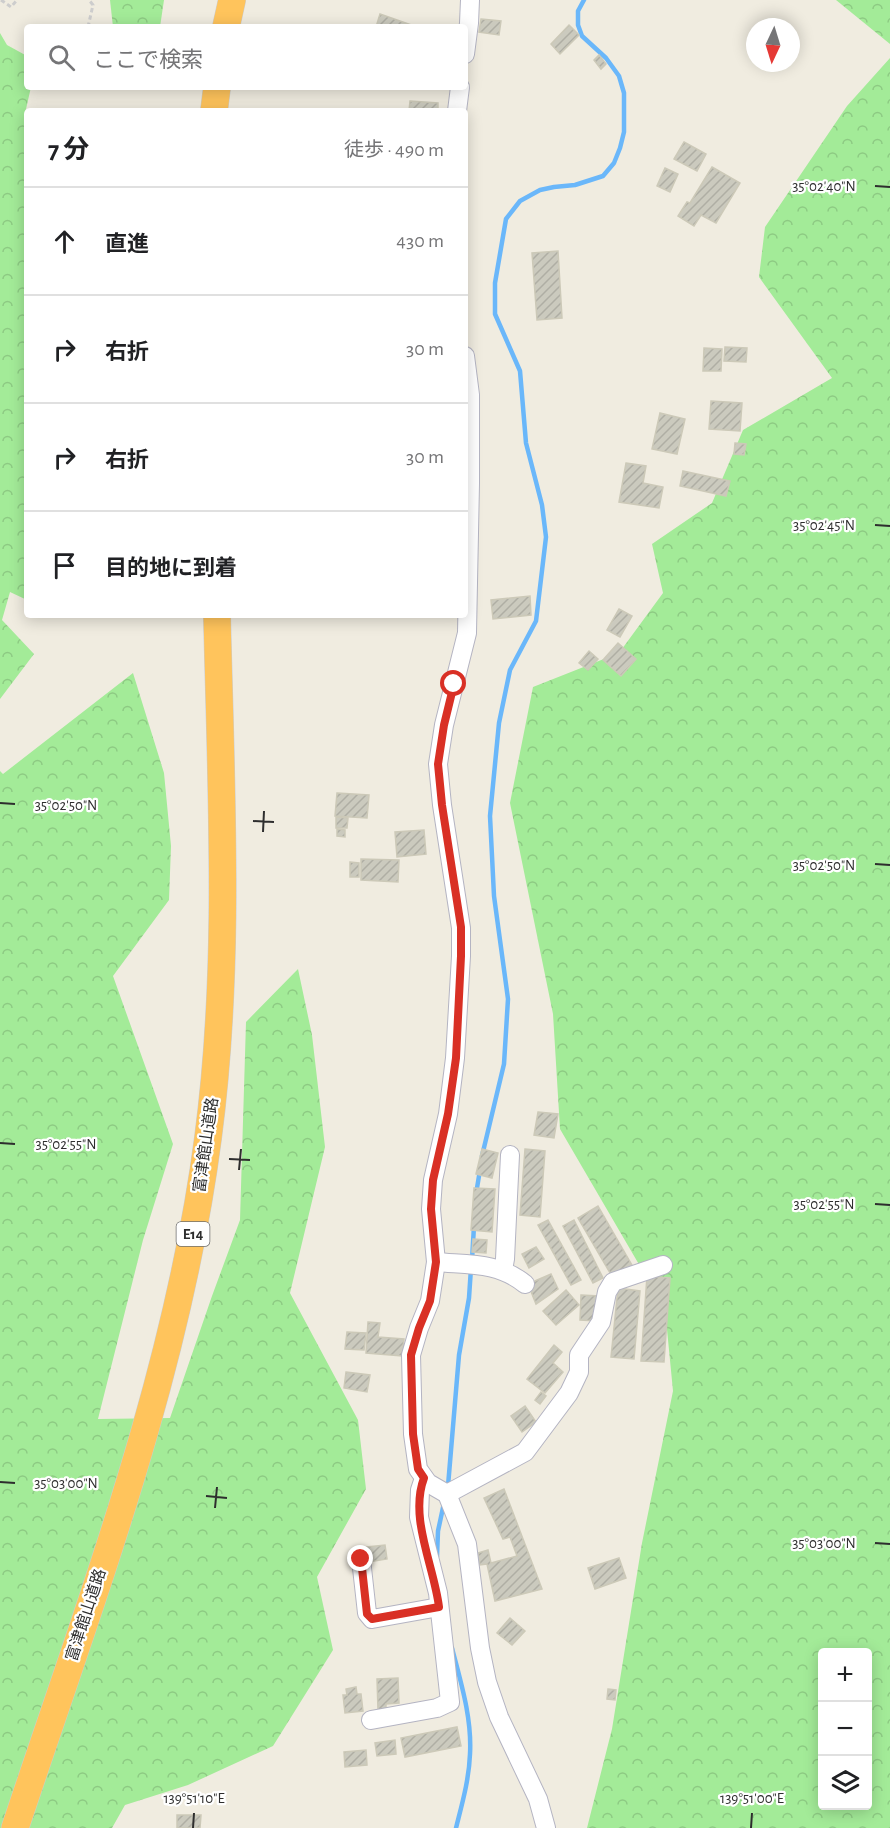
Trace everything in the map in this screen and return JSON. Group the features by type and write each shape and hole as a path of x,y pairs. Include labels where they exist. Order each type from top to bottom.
{"highway":[{"path":"227,24 232,0"},
{"path":"214,108 217,90"},
{"name":"富津館山道路","path":"15,1828 124,1500 172,1333 197,1210 213,1097 221,993 222,824 217,618"}],"street":[{"path":"468,31 470,0"},
{"path":"457,108 460,90"},
{"path":"468,379 470,483 468,583"},
{"path":"467,618 467,633 444,725 438,764 461,927 461,956 456,1058 448,1114 433,1180 431,1209 436,1262 430,1301 411,1355 413,1434 418,1469 428,1483 447,1494 466,1544 480,1648 487,1682 500,1717 538,1798 546,1828"},
{"path":"503,1270 510,1155"},
{"path":"436,1262 497,1268 513,1275 525,1284"},
{"path":"447,1494 525,1452 569,1393 579,1372 579,1355 601,1322 607,1292 613,1282 663,1265"},
{"path":"371,1720 437,1708 450,1702 438,1593 419,1517 420,1490 424,1478"},
{"path":"361,1559 367,1614 372,1619 439,1607"}],"path":[{"path":"1,0 11,7 17,0"},
{"path":"89,0 93,5 89,24"}],"green space":[{"path":"110,0 164,0 160,24 113,24"},
{"path":"836,0 890,0 890,44"},
{"path":"0,33 7,45 24,54 24,90 30,90 26,108 24,108 24,599 10,592 2,620 34,654 0,699"},
{"path":"890,58 890,1828 587,1828 612,1729 642,1543 673,1391 665,1309 560,1129 553,1014 510,803 533,687 619,653 663,593 652,544 712,503 743,430 832,378 759,277 765,227 847,106"},
{"path":"133,673 164,773 171,846 169,900 113,976 173,1144 143,1240 98,1419 170,1418 240,1220 246,1022 298,969 312,1035 325,1147 290,1293 358,1420 366,1489 317,1577 333,1650 273,1746 188,1785 125,1805 112,1828 0,1828 0,771 3,774"}],"building":[{"path":"380,14 408,24 377,24"},
{"path":"481,19 501,21 499,35 479,32"},
{"path":"569,25 579,35 560,54 551,44"},
{"path":"599,55 606,64 601,69 594,60"},
{"path":"410,101 438,103 438,108 409,108"},
{"path":"684,142 706,154 697,171 674,159"},
{"path":"712,167 740,183 716,223 701,215 694,226 678,216 687,202 690,203"},
{"path":"665,168 678,174 670,192 657,186"},
{"path":"558,251 562,318 537,320 532,253"},
{"path":"725,347 747,348 746,362 724,361"},
{"path":"704,348 722,349 721,371 703,371"},
{"path":"711,401 742,403 740,431 709,429"},
{"path":"660,413 685,419 677,454 652,449"},
{"path":"735,443 746,444 744,455 734,454"},
{"path":"626,463 646,466 643,483 663,487 659,508 619,502"},
{"path":"683,471 730,481 726,496 680,486"},
{"path":"530,596 531,615 493,619 491,600"},
{"path":"619,609 632,616 620,637 607,630"},
{"path":"618,643 636,659 621,676 603,660"},
{"path":"589,651 598,659 588,670 579,663"},
{"path":"337,793 369,795 367,818 335,816"},
{"path":"336,817 348,818 347,828 336,828"},
{"path":"337,829 345,830 345,837 337,836"},
{"path":"424,830 426,854 397,857 395,832"},
{"path":"361,859 399,860 398,882 361,880"},
{"path":"350,862 359,863 359,877 350,877"},
{"path":"538,1112 558,1114 554,1138 534,1135"},
{"path":"482,1149 498,1153 492,1178 476,1174"},
{"path":"525,1149 545,1151 540,1217 520,1215"},
{"path":"474,1188 495,1189 492,1232 471,1230"},
{"path":"598,1206 633,1267 613,1278 578,1218"},
{"path":"548,1220 581,1280 571,1285 538,1225"},
{"path":"574,1220 603,1278 593,1283 563,1226"},
{"path":"473,1239 487,1240 486,1253 472,1252"},
{"path":"536,1247 544,1259 529,1268 522,1254"},
{"path":"551,1274 558,1289 536,1304 528,1284"},
{"path":"647,1276 670,1278 664,1362 641,1361"},
{"path":"618,1288 640,1291 634,1359 611,1357"},
{"path":"566,1290 579,1305 556,1325 543,1311"},
{"path":"581,1295 599,1296 597,1321 580,1320"},
{"path":"368,1322 380,1323 378,1337 404,1339 402,1356 366,1353"},
{"path":"347,1332 366,1333 364,1350 345,1349"},
{"path":"554,1345 562,1352 553,1363 563,1372 545,1393 527,1379"},
{"path":"346,1372 370,1375 367,1392 344,1388"},
{"path":"541,1392 546,1396 540,1404 535,1400"},
{"path":"525,1406 536,1422 522,1432 511,1416"},
{"path":"504,1489 542,1589 495,1601 487,1564 480,1565 478,1553 488,1550 491,1563 517,1556 510,1537 503,1539 484,1498"},
{"path":"385,1545 387,1559 369,1562 367,1547"},
{"path":"619,1558 626,1578 595,1589 588,1568"},
{"path":"510,1618 525,1631 512,1645 497,1633"},
{"path":"398,1678 399,1703 386,1704 386,1709 378,1710 377,1679"},
{"path":"356,1687 357,1694 361,1694 363,1711 345,1713 343,1695 347,1695 346,1689"},
{"path":"608,1689 616,1690 615,1700 607,1699"},
{"path":"457,1727 461,1746 405,1757 401,1738"},
{"path":"395,1740 396,1754 377,1756 375,1743"},
{"path":"366,1750 367,1765 345,1767 344,1752"},
{"path":"177,1815 201,1815 200,1828 177,1828"}],"waterway":[{"path":"482,1156 504,1064 508,999 494,896 490,816 499,723 510,670 536,621 546,537 542,505 526,443 520,371 495,314 495,283 506,219 520,201 540,190 575,185 603,176 614,163 620,148 624,132 624,93 619,76 606,58 582,36 578,25 578,11 584,0"},
{"path":"476,1194 480,1170"},
{"path":"472,1260 474,1226"},
{"path":"448,1486 459,1355 469,1298 471,1268"},
{"path":"437,1557 438,1531 444,1503"},
{"path":"452,1648 465,1701 470,1741 465,1792 456,1828"}],"route":[{"path":"361,1559 367,1614 372,1619 439,1607 438,1593 419,1517 420,1490 424,1478 418,1469 413,1434 411,1355 430,1301 436,1262 431,1209 433,1180 448,1114 456,1058 461,927 438,764 454,684"}]}
